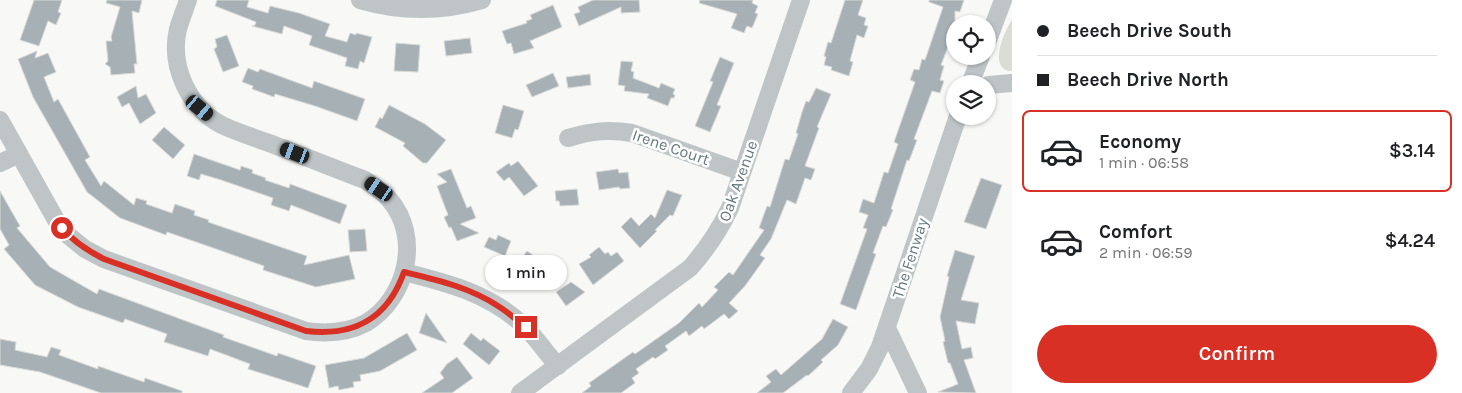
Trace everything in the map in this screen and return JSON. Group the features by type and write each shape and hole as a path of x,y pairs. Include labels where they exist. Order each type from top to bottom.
{"street":[{"path":"0,120 56,220 69,236 85,250 104,259 306,331 337,332 365,323 380,312 392,299 404,272 407,250 406,234 400,217 390,200 379,189 365,180 226,127 200,108 182,80 176,48 178,30 188,0"},
{"path":"360,0 380,6 431,10 455,7 482,0"},
{"name":"Oak Avenue","path":"520,393 690,268 719,231 730,208 801,0"},
{"path":"996,19 1003,0"},
{"path":"996,84 1012,83"},
{"name":"The Fenway","path":"851,393 869,369 880,347 955,125"},
{"name":"Irene Court","path":"568,138 593,131 614,130 632,133 742,172"},
{"path":"0,163 19,154"},
{"path":"404,272 455,285 480,295 499,306 526,327 558,366"},
{"path":"887,328 918,393"}],"shaded area":[{"path":"1012,20 1012,71 1004,69 1000,65 999,58 1002,41"}],"building":[{"path":"34,0 62,0 58,12 61,13 56,25 48,21 39,46 20,40"},
{"path":"107,0 142,0 139,13 132,11 137,64 134,64 135,73 111,75 110,67 105,64 108,61 106,41 112,41 111,37 120,7 106,3"},
{"path":"217,0 249,0 247,7 268,13 270,6 299,13 330,24 325,36 347,42 350,33 372,37 364,63 360,61 358,69 345,66 347,58 309,45 312,36 284,26 282,34 252,26 256,22 215,6"},
{"path":"593,0 639,0 640,12 621,13 621,7 579,26 574,14 580,12 578,7"},
{"path":"700,0 753,0 752,3 758,6 755,13 758,14 752,28 747,26 744,33 731,28 737,14 699,3"},
{"path":"845,0 863,0 858,15 866,18 864,25 868,26 864,38 857,35 850,61 853,62 849,76 831,70 832,67 824,65 826,57 824,56 828,42 831,43"},
{"path":"929,0 964,0 960,12 955,11 955,15 946,15 946,52 941,65 944,66 940,80 944,81 940,93 932,91 914,139 917,140 909,161 907,160 891,209 893,210 886,227 883,226 873,253 876,254 856,310 840,304 867,229 863,228 868,215 859,212 863,199 874,203 884,172 888,173 898,144 894,142 915,82 910,80 914,69 919,70 922,59 925,60 943,7 929,2"},
{"path":"553,5 562,27 530,41 534,48 514,54 511,43 507,44 502,31 527,23 526,21 532,19 530,15"},
{"path":"227,35 239,66 223,72 214,49 217,47 215,39"},
{"path":"470,38 472,53 446,56 444,41"},
{"path":"396,43 420,45 418,72 394,71"},
{"path":"37,51 35,58 48,53 56,72 44,77 54,102 58,99 90,157 85,160 101,186 104,181 134,205 136,198 147,201 146,204 172,213 175,204 195,211 194,215 209,220 208,222 307,256 304,265 349,255 355,279 316,287 263,270 264,266 219,250 167,232 166,235 120,218 87,192 33,97 18,59"},
{"path":"720,57 734,63 717,105 721,106 710,132 695,126 713,82 710,81"},
{"path":"621,61 633,62 631,71 634,72 633,78 659,88 661,83 675,89 674,98 671,98 668,106 647,98 649,94 624,91 625,86 618,85"},
{"path":"248,68 258,72 260,69 312,88 314,81 365,99 357,121 315,106 275,94 274,97 252,89 253,86 242,82"},
{"path":"553,73 559,86 532,97 526,85"},
{"path":"590,74 591,85 568,88 566,77"},
{"path":"136,86 138,98 146,94 156,113 140,124 129,103 122,107 117,97"},
{"path":"816,88 831,94 817,127 819,128 805,166 815,169 811,180 805,178 796,204 787,200 771,239 760,255 765,258 745,286 729,303 738,311 729,319 724,314 704,329 702,326 689,336 686,331 665,346 668,350 655,359 653,357 636,369 639,373 632,378 635,383 621,393 582,393 591,386 589,383 679,323 699,303 702,307 718,290 714,287 729,272 733,275 764,230 759,228 767,206 770,207 785,159 789,160 806,101 809,102"},
{"path":"389,105 425,124 446,140 427,163 423,163 403,146 405,143 375,127 380,117 382,119"},
{"path":"503,105 524,111 518,130 515,129 512,138 495,133"},
{"path":"164,127 185,145 173,159 152,140"},
{"path":"194,154 240,170 241,166 253,170 252,173 266,178 265,180 289,188 290,184 347,205 340,224 291,205 289,211 271,205 273,198 221,180 201,174 199,180 187,176"},
{"path":"518,161 538,186 524,196 509,177 504,181 496,172 509,163 511,166"},
{"path":"451,169 467,208 471,206 476,218 460,224 479,233 457,241 444,217 448,215 437,186 447,182 437,174"},
{"path":"618,169 619,173 628,172 630,188 620,189 619,187 599,190 596,172"},
{"path":"981,178 1002,185 986,229 964,222"},
{"path":"577,189 579,205 560,206 559,201 556,201 555,191"},
{"path":"667,190 682,195 673,216 670,215 640,248 621,227 631,217 639,226 651,214 655,218"},
{"path":"0,191 20,226 17,228 50,267 97,294 99,289 224,335 223,337 277,356 278,353 316,366 308,388 248,369 250,364 210,349 208,356 164,342 167,334 125,319 123,323 78,307 35,285 4,249 9,245 0,229"},
{"path":"365,229 367,251 350,252 348,230"},
{"path":"498,235 511,241 505,256 484,247 489,237 496,240"},
{"path":"599,247 605,254 608,252 611,256 617,252 624,261 593,285 579,264 591,257 589,255"},
{"path":"955,250 975,256 961,300 979,303 975,324 956,321 962,349 971,347 973,358 964,360 976,393 938,392 958,384 950,363 948,363 940,317 949,277 947,276"},
{"path":"527,251 552,268 552,272 543,283 539,283 525,274 528,271 518,263"},
{"path":"571,282 585,292 566,306 556,292"},
{"path":"426,313 447,343 419,333"},
{"path":"833,319 848,327 838,345 821,360 823,362 808,376 783,393 757,393 771,382 766,376 776,369 781,375 822,339"},
{"path":"407,333 417,350 380,371 360,375 361,381 353,382 354,387 339,390 338,386 329,388 325,365 364,358"},
{"path":"471,333 481,341 483,338 500,351 489,365 463,344"},
{"path":"0,339 16,342 15,350 47,357 51,347 61,350 59,355 98,369 98,366 144,382 145,378 182,391 182,393 101,393 40,372 0,365"},
{"path":"457,357 473,378 452,393 422,393 444,378 440,373 447,364"}],"route":[{"path":"62,228 85,250 104,259 306,331 337,332 365,323 380,312 392,299 404,272 455,285 480,295 499,306 526,327"}]}
